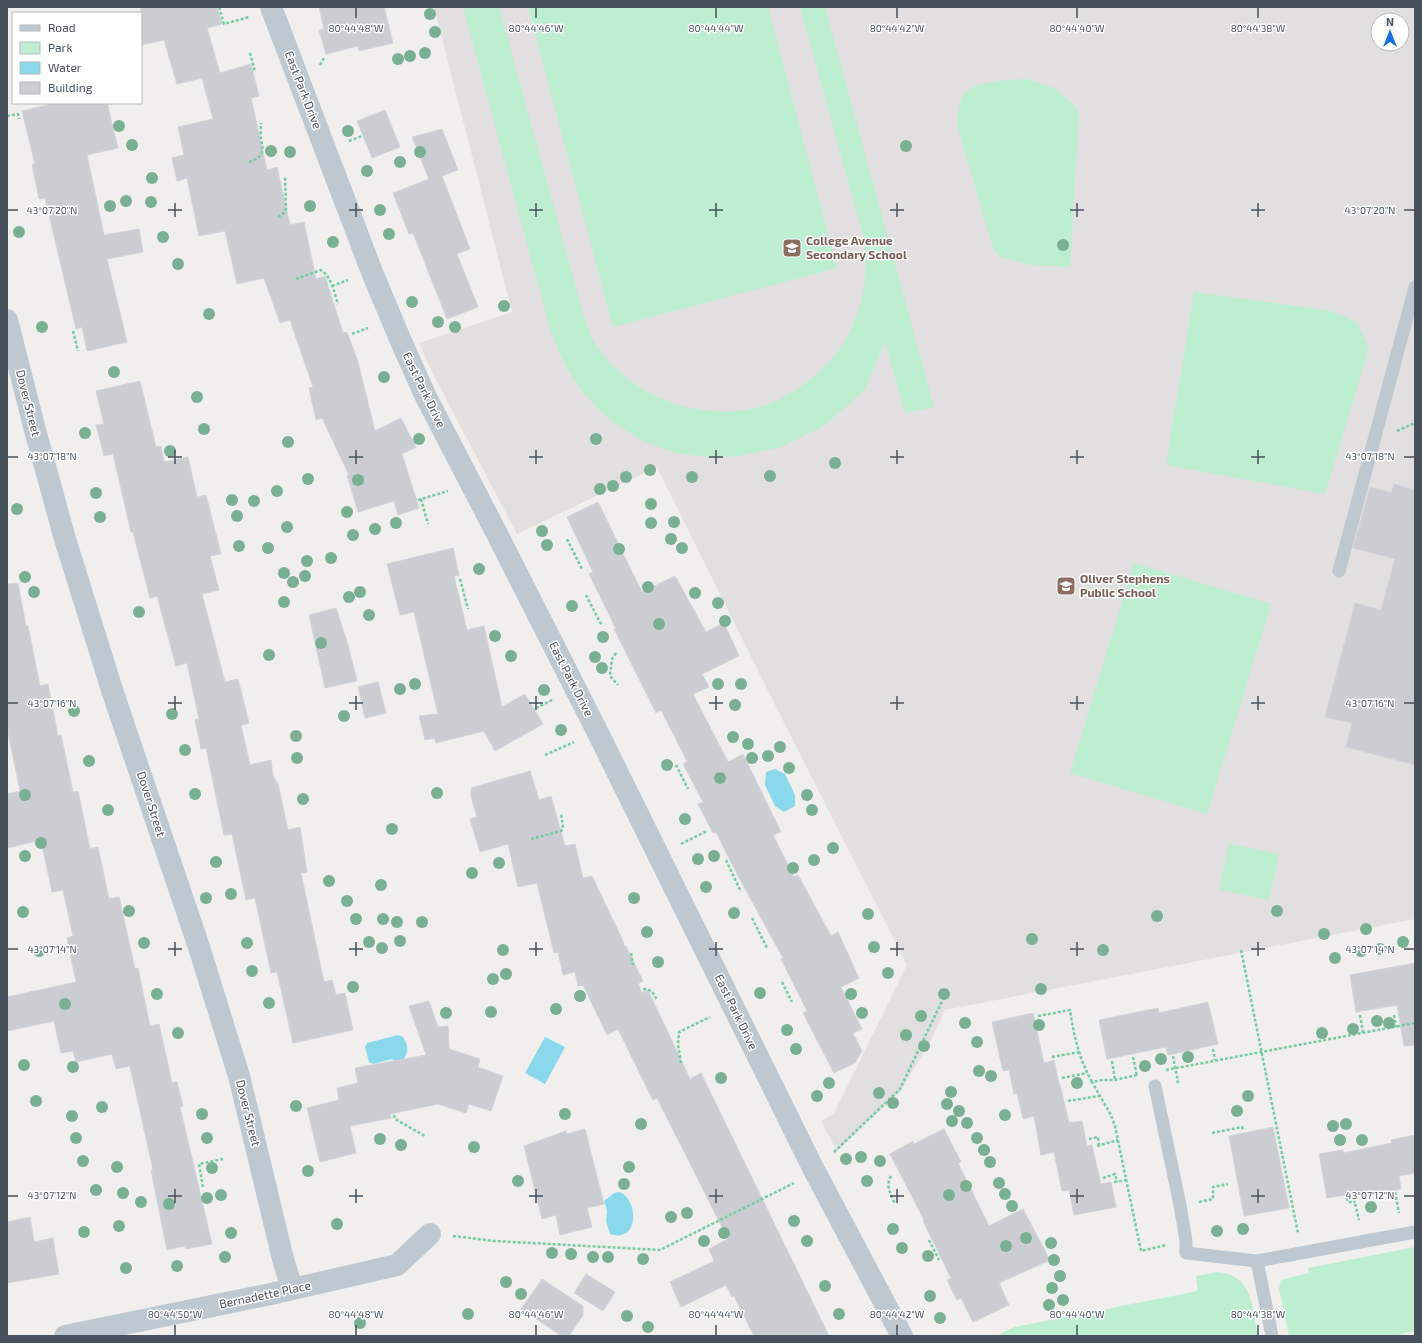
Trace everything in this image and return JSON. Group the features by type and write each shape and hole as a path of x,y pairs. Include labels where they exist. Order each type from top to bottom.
{"street":[{"name":"East Park Drive","path":"271,7 372,272 402,345 425,395 597,731 814,1169 902,1336"},
{"name":"Dover Street","path":"7,320 33,424 65,539 113,693 198,944 239,1076 283,1259 292,1289"},
{"name":"Bernadette Place","path":"65,1336 292,1289 397,1265 430,1234"}],"lane":[{"path":"1339,571 1415,287"},
{"path":"1155,1086 1180,1205 1186,1241 1186,1253 1256,1261 1415,1232"},
{"path":"1256,1261 1272,1336"}],"path":[{"path":"219,7 224,24 251,16"},
{"path":"250,53 255,72"},
{"path":"7,116 18,114 19,120"},
{"path":"249,162 258,159 262,154 263,146 260,138 260,123"},
{"path":"278,217 284,213 286,209 285,177"},
{"path":"296,279 321,270 327,274 338,304"},
{"path":"332,286 351,278"},
{"path":"352,334 371,328"},
{"path":"73,331 78,351"},
{"path":"428,524 419,500 452,490"},
{"path":"567,538 582,569"},
{"path":"460,579 468,610"},
{"path":"586,595 602,626"},
{"path":"616,653 612,659 610,676 618,685"},
{"path":"536,708 557,698"},
{"path":"545,755 597,731"},
{"path":"676,765 688,789"},
{"path":"531,839 561,831 563,828 561,814"},
{"path":"680,844 707,831"},
{"path":"726,860 741,892"},
{"path":"752,918 767,948"},
{"path":"1241,950 1302,1253"},
{"path":"631,953 633,965"},
{"path":"782,982 792,1002"},
{"path":"643,989 649,989 652,991 656,1000"},
{"path":"430,1234 495,1240 660,1250 814,1169 833,1153 900,1089 942,1001"},
{"path":"1038,1016 1070,1010 1074,1035 1087,1073 1115,1126 1141,1251 1186,1241"},
{"path":"681,1063 678,1045 679,1032 714,1014"},
{"path":"1360,1015 1363,1033"},
{"path":"1394,1015 1396,1027"},
{"path":"1160,1071 1415,1023"},
{"path":"1213,1048 1215,1060"},
{"path":"1052,1056 1079,1052"},
{"path":"1112,1061 1115,1080"},
{"path":"1062,1078 1087,1073"},
{"path":"1092,1082 1115,1080 1144,1074"},
{"path":"1068,1101 1099,1096"},
{"path":"394,1115 395,1120 425,1136"},
{"path":"1212,1133 1242,1127 1243,1130"},
{"path":"1089,1139 1098,1137 1098,1145 1118,1140"},
{"path":"203,1187 198,1164 222,1159"},
{"path":"1103,1178 1115,1174 1115,1182 1126,1180"},
{"path":"891,1176 888,1181 888,1188 895,1204"},
{"path":"1180,1205 1213,1199 1213,1187 1228,1184"},
{"path":"1395,1192 1400,1213"},
{"path":"1348,1198 1348,1202 1354,1200 1359,1220"},
{"path":"929,1240 939,1260"}],"shaded area":[{"path":"434,7 1415,7 1415,919 945,1010 930,1042 900,1092 837,1151 821,1121 834,1113 907,965 766,687 657,467 517,534 431,370 419,343 512,312"}],"green space":[{"path":"463,7 499,7 584,317 594,342 615,368 632,382 650,393 681,406 725,412 746,410 762,406 778,400 809,381 834,356 844,342 855,320 862,296 865,280 866,260 864,239 800,7 825,7 934,407 905,413 885,342 864,391 822,427 782,447 739,456 708,457 676,453 643,441 613,422 596,407 581,390 559,352 550,329"},
{"path":"528,7 768,7 837,268 613,327"},
{"path":"1028,79 1054,88 1076,107 1079,113 1070,267 1032,265 1000,257 993,248 957,125 961,101 964,94 969,89 977,85 994,81"},
{"path":"1194,292 1331,311 1356,322 1368,345 1366,358 1325,494 1166,465"},
{"path":"1134,563 1271,604 1207,814 1070,773"},
{"path":"1229,844 1279,854 1269,900 1219,890"},
{"path":"1415,1247 1415,1331 1392,1336 1289,1336 1279,1288 1281,1280 1309,1273 1308,1268"},
{"path":"1217,1272 1229,1274 1238,1279 1244,1286 1249,1294 1252,1304 1258,1336 996,1336 1015,1327 1198,1291 1196,1276"}],"water":[{"path":"775,769 785,774 795,795 795,806 784,812 775,806 765,785 766,772"},
{"path":"398,1035 403,1037 407,1045 407,1053 404,1059 395,1062 392,1059 373,1064 369,1062 365,1047 367,1043"},
{"path":"545,1037 565,1047 545,1084 525,1073"},
{"path":"620,1192 631,1203 633,1220 631,1227 626,1233 620,1235 610,1234 606,1221 607,1210 604,1201 614,1193"}],"building":[{"path":"141,7 217,7 222,24 207,28 220,73 251,64 259,96 251,98 267,170 277,167 290,225 304,222 316,279 325,276 343,333 347,332 358,362 375,431 401,418 416,447 402,454 419,508 398,515 394,501 358,512 347,475 349,475 322,418 316,420 309,388 313,387 290,320 280,323 264,278 237,284 225,231 199,236 187,178 177,181 172,158 184,155 178,127 213,119 202,78 177,84 164,40 142,45"},
{"path":"319,7 384,7 393,43 359,51 358,46 326,54 319,30 324,29"},
{"path":"51,104 107,104 118,148 87,155 104,235 139,229 143,252 107,259 127,342 87,351 82,327 76,329 45,198 39,199 32,164 35,164 22,111"},
{"path":"385,110 400,147 372,158 357,121"},
{"path":"442,129 458,170 442,176 470,249 457,254 478,307 447,319 413,233 409,234 393,193 429,179 412,137"},
{"path":"140,381 156,447 161,446 164,462 188,457 197,497 206,495 221,554 210,556 219,590 202,594 225,682 238,679 249,723 241,725 250,765 271,760 273,776 278,784 288,830 300,827 307,872 301,873 324,982 332,980 336,995 345,993 353,1030 293,1043 277,972 271,973 255,898 246,900 232,834 224,835 206,748 201,749 195,720 199,719 187,663 176,666 157,596 150,598 133,532 131,532 113,454 104,456 96,425 104,424 96,391"},
{"path":"1394,484 1415,490 1415,765 1346,747 1352,723 1325,717 1355,603 1381,610 1395,559 1353,548 1370,487 1391,493"},
{"path":"598,502 642,592 675,576 706,632 724,623 739,656 702,674 709,687 693,694 728,762 743,754 781,832 773,835 794,877 798,875 831,936 838,932 859,978 841,987 862,1029 853,1033 862,1051 855,1063 834,1073 803,1013 807,1011 781,959 783,958 716,832 713,833 698,804 703,802 683,764 687,761 661,710 656,713 614,629 616,629 589,574 593,572 567,517"},
{"path":"453,548 459,575 454,576 467,630 484,626 502,707 525,694 543,724 495,751 484,731 436,743 435,738 425,740 419,716 438,714 414,612 400,615 387,564"},
{"path":"18,583 40,686 48,684 58,736 61,735 73,792 78,791 90,849 98,847 109,899 119,897 135,969 138,968 150,1026 159,1024 172,1083 177,1082 183,1106 180,1107 212,1244 186,1249 184,1246 167,1250 151,1170 153,1170 130,1066 116,1069 112,1054 76,1062 73,1051 61,1053 54,1021 7,1031 7,997 76,982 67,938 73,936 63,890 52,892 41,840 7,848 7,794 20,791 7,728 7,584"},
{"path":"336,608 348,645 357,681 325,688 309,615"},
{"path":"378,682 386,713 365,718 358,687"},
{"path":"530,771 539,800 551,796 565,846 575,844 583,878 592,876 624,946 626,946 643,981 638,984 642,993 648,990 690,1079 701,1073 829,1336 754,1336 734,1296 732,1297 726,1285 681,1307 670,1282 714,1261 709,1249 728,1239 657,1098 653,1100 618,1029 607,1035 583,985 578,986 575,972 563,975 558,952 554,953 537,883 518,887 508,844 480,852 470,819 477,817 471,797 471,788"},
{"path":"1415,963 1415,1045 1404,1046 1397,1005 1356,1012 1350,975"},
{"path":"429,1001 438,1027 448,1026 449,1049 480,1059 478,1067 503,1076 491,1111 469,1104 466,1113 438,1104 390,1114 391,1118 350,1126 356,1153 320,1162 307,1108 339,1100 337,1088 358,1083 355,1068 426,1055 409,1006"},
{"path":"1208,1002 1218,1044 1168,1055 1166,1047 1107,1059 1099,1020 1158,1008 1159,1013"},
{"path":"1033,1013 1044,1063 1054,1060 1069,1123 1082,1121 1087,1146 1092,1145 1101,1184 1111,1182 1116,1207 1074,1215 1069,1190 1062,1191 1054,1152 1041,1155 1034,1116 1023,1119 1017,1093 1014,1094 1009,1070 1003,1071 992,1022"},
{"path":"1273,1127 1289,1208 1244,1216 1229,1136"},
{"path":"585,1129 604,1204 587,1208 592,1227 560,1235 556,1215 542,1219 524,1146 566,1131 567,1134"},
{"path":"944,1129 961,1162 958,1163 989,1226 1023,1209 1050,1260 999,1283 1009,1305 973,1322 961,1298 957,1300 947,1280 951,1278 923,1221 924,1220 890,1154 913,1141 914,1144"},
{"path":"1415,1135 1415,1173 1399,1176 1401,1189 1375,1194 1375,1192 1352,1197 1351,1194 1327,1198 1319,1154 1343,1150 1343,1153 1392,1143 1391,1140"},
{"path":"30,1217 34,1242 53,1238 59,1274 7,1283 7,1222"},
{"path":"586,1274 615,1292 603,1311 574,1293"},
{"path":"542,1279 583,1306 583,1315 569,1336 562,1336 521,1309"}],"place":[{"name":"College Avenue Secondary School","path":"792,248"},
{"name":"Oliver Stephens Public School","path":"1066,586"}]}
